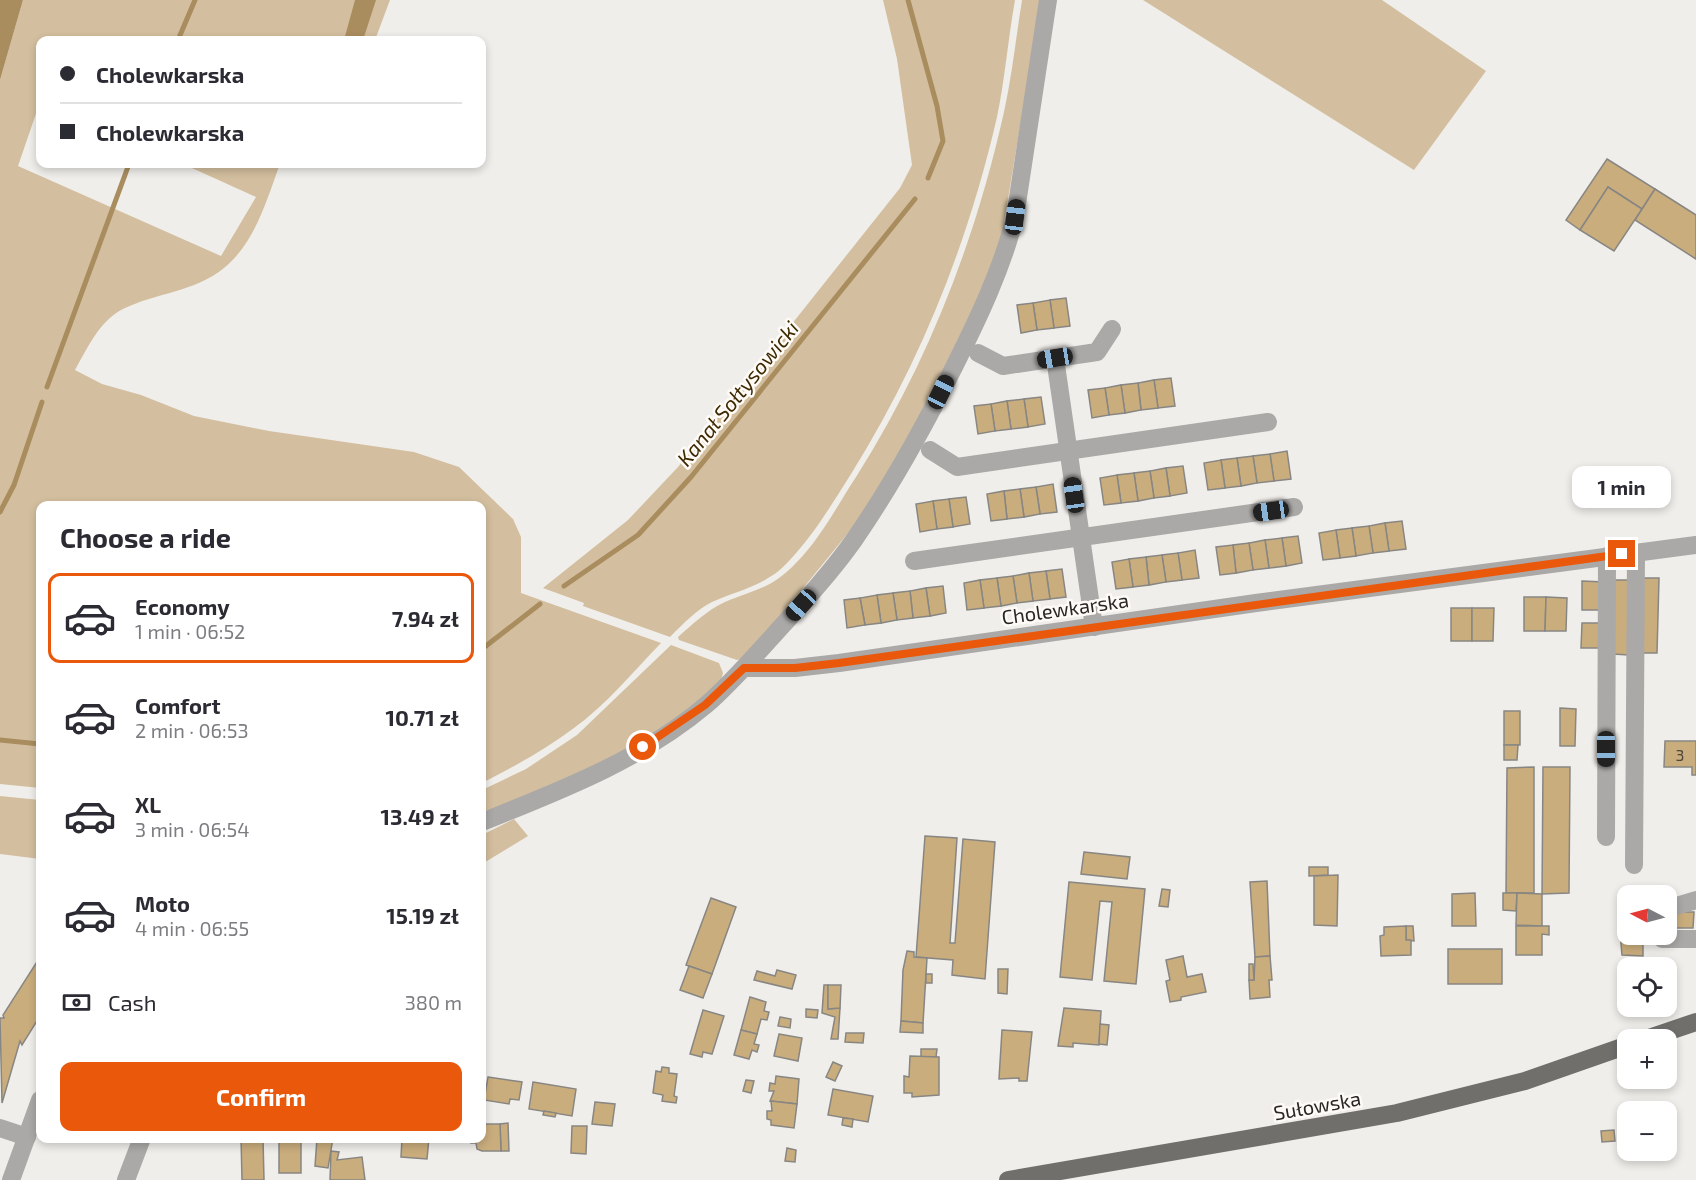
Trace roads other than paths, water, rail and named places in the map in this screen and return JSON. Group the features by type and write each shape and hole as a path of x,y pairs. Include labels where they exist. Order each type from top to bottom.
{"main road":[{"path":"1675,1029 1696,1022"},
{"name":"Sułowska","path":"1018,1179 1397,1113 1525,1081 1617,1049"}],"street":[{"path":"486,820 604,770 663,736 705,705 744,668 801,605 853,541 920,433 965,345 1007,251 1015,217 1048,0"},
{"path":"978,353 1003,366 1097,352 1112,329"},
{"path":"1055,358 1094,627"},
{"path":"930,450 957,467 1268,422"},
{"path":"914,561 1294,507"},
{"name":"Cholewkarska","path":"744,668 795,668 839,663 1696,545"},
{"path":"1634,865 1641,793 1643,683 1636,553"},
{"path":"1606,837 1608,556"},
{"path":"1607,683 1643,683"},
{"path":"1606,793 1641,793"},
{"path":"1677,906 1696,900"},
{"path":"1677,939 1696,939"},
{"path":"11,1180 36,1111"},
{"path":"0,1128 27,1137"},
{"path":"126,1180 140,1143"}],"waterway":[{"path":"180,36 195,0"},
{"name":"Kanał Sołtysowicki","path":"908,0 937,106 943,141 928,178"},
{"path":"47,387 128,168"},
{"name":"Kanał Sołtysowicki","path":"564,586 638,535 691,477 915,199"},
{"path":"0,512 14,485 42,402"},
{"name":"Kanał Sołtysowicki","path":"486,646 540,604"},
{"name":"Kanał Sołtysowicki","path":"0,740 36,744"}]}
